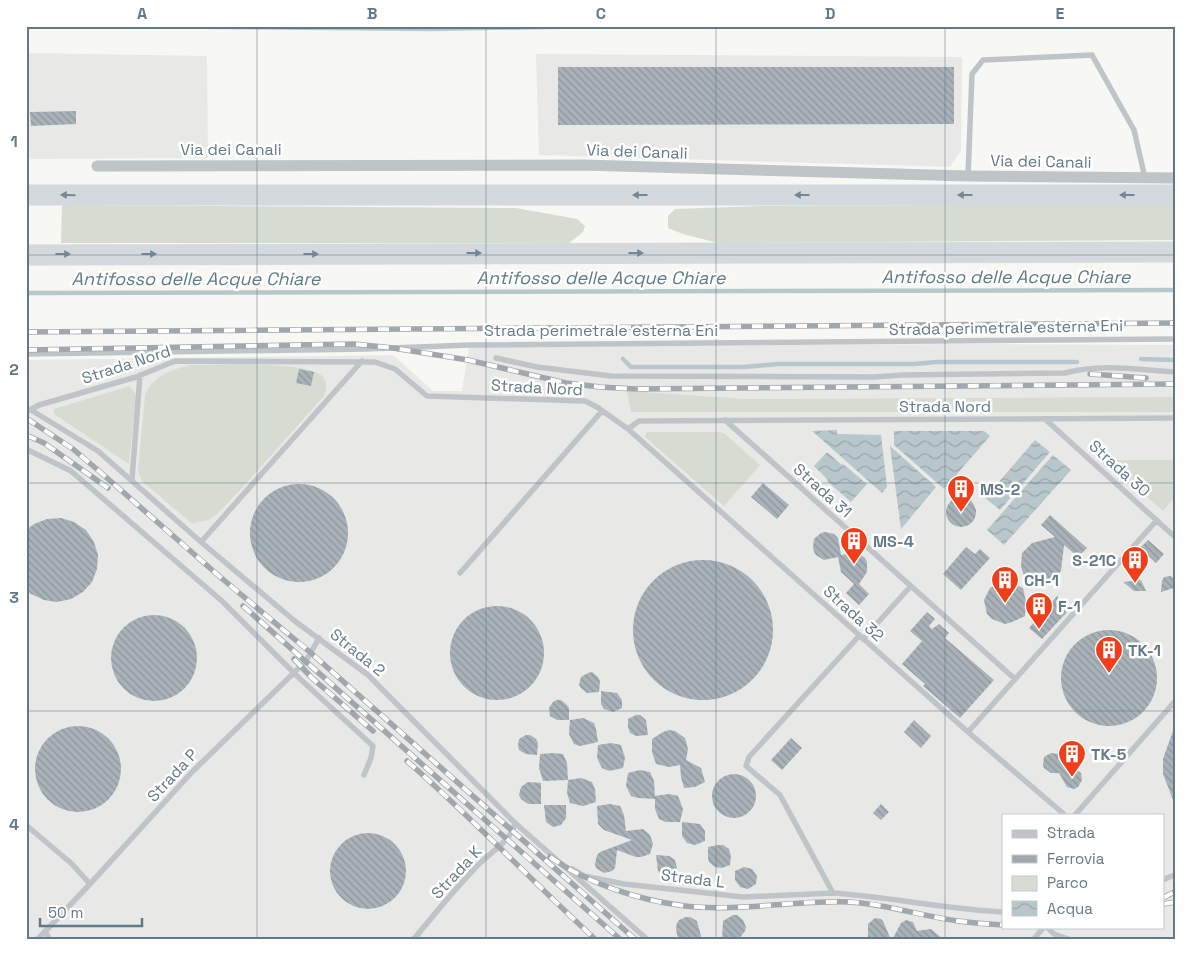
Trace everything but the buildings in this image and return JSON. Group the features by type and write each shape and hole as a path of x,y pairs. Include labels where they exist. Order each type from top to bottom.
{"highway":[{"path":"26,195 1176,195"},
{"path":"26,254 1176,252"}],"street":[{"name":"Via dei Canali","path":"97,166 582,165 968,176 1176,178"}],"lane":[{"path":"968,176 972,74 983,60 1092,55 1134,130 1145,178"},
{"name":"Strada perimetrale esterna Eni","path":"26,354 366,349 470,345 1176,339"},
{"path":"496,358 537,367 611,376 874,377 1065,373 1107,367 1176,372"},
{"name":"Strada Nord","path":"28,411 39,405 140,376 175,361 375,362 395,369 427,396 585,401 628,429 639,421 1176,418"},
{"path":"201,542 362,362"},
{"path":"132,479 140,376"},
{"name":"Strada 2","path":"28,411 98,451 132,479 201,542 296,622 368,675 515,823 648,940"},
{"path":"460,573 602,411"},
{"name":"Strada 30","path":"1045,419 1176,538"},
{"name":"Strada 31","path":"725,420 1015,679"},
{"name":"Strada 32","path":"628,429 861,638 1064,814"},
{"path":"26,449 71,471 222,601 294,673 373,746 371,758 364,775"},
{"path":"968,732 1157,520"},
{"path":"833,893 780,794 746,766 750,757 910,587"},
{"name":"Strada P","path":"37,940 192,772 306,661 319,638"},
{"path":"1076,814 1176,700"},
{"name":"Strada K","path":"413,940 481,862 500,847 513,832 515,823"},
{"path":"26,825 72,864 90,884"},
{"name":"Strada L","path":"556,859 584,876 624,884 743,897 833,893 876,896 965,910 1002,912"},
{"path":"1164,880 1176,874"},
{"path":"1033,940 1045,928"},
{"path":"1047,928 1054,934 1071,940"},
{"path":"45,931 50,940"}],"shaded area":[{"path":"26,53 207,56 208,158 30,159 26,135"},
{"path":"536,54 962,57 961,150 950,167 539,155"},
{"path":"970,344 1176,345 1176,940 26,940 26,360 393,355 433,391 462,391 469,347"}],"green space":[{"path":"1176,204 1176,240 718,243 668,228 668,216 675,209 760,206"},
{"path":"62,205 516,208 577,219 585,226 583,232 569,243 61,243"},
{"path":"191,365 259,365 298,368 321,375 326,385 324,396 244,486 209,520 193,523 142,481 138,470 145,396 148,389 157,378 164,374"},
{"path":"130,386 136,395 129,464 54,414 54,409"},
{"path":"627,391 746,399 1176,397 1176,412 631,412"},
{"path":"647,432 724,433 760,465 724,506 646,438"},
{"path":"1105,460 1176,460 1176,496 1163,511"}],"water":[{"path":"837,430 837,434 881,435 887,487 882,493 812,431"},
{"path":"894,431 984,431 990,436 944,489 894,445"},
{"path":"1035,440 1050,452 1000,510 985,498"},
{"path":"890,446 936,487 901,529"},
{"path":"827,452 867,484 851,502 827,481 814,466"},
{"path":"1053,455 1071,470 1004,545 987,530"}],"waterway":[{"path":"125,26 431,29 599,26"},
{"name":"Antifosso delle Acque Chiare","path":"26,293 1176,290"},
{"path":"623,359 631,367 744,367 778,364 914,364 937,362 1077,362"},
{"path":"1141,359 1176,360"}],"railway":[{"path":"26,332 1176,323"},
{"path":"26,350 354,344 468,360 566,383 636,389 1176,384"},
{"path":"1090,374 1146,378"},
{"path":"26,418 73,449 99,471 219,576 311,653 636,940"},
{"path":"26,435 44,443 108,488"},
{"path":"243,606 621,940"},
{"path":"294,659 311,677 373,731"},
{"path":"407,761 596,940"},
{"path":"550,857 597,883 650,900 685,906 725,908 849,902 876,905 958,921 1002,925"},
{"path":"1164,897 1176,891"},
{"path":"1164,904 1176,902"}],"place":[{"name":"MS-2","path":"961,513"},
{"name":"MS-4","path":"854,565"},
{"name":"S-21C","path":"1135,584"},
{"name":"CH-1","path":"1005,604"},
{"name":"F-1","path":"1039,630"},
{"name":"TK-1","path":"1109,674"},
{"name":"TK-5","path":"1072,778"}]}
